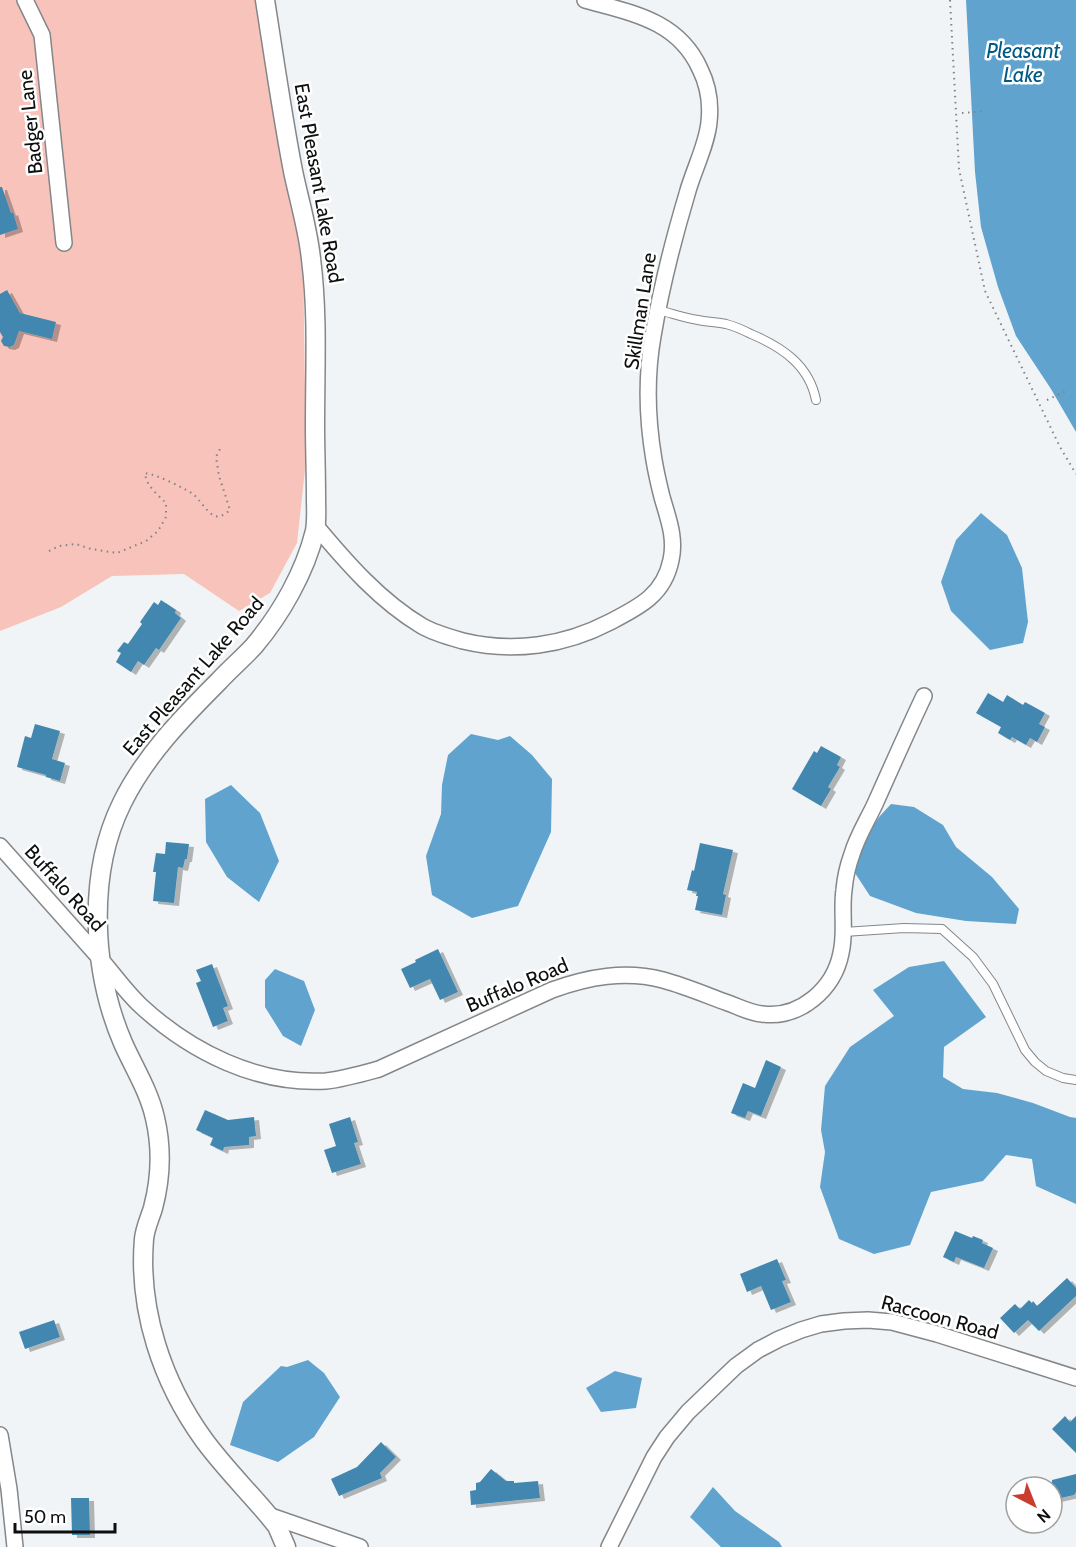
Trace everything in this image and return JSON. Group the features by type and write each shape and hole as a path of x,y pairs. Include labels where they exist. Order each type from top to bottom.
{"street":[{"name":"Badger Lane","path":"25,0 42,35 64,243"},
{"name":"East Pleasant Lake Road","path":"265,0 311,257 315,300 316,526 299,575 271,624 237,664 220,679 150,756 135,778 110,832 102,863 98,895 98,927 105,987 113,1016 123,1044 148,1093 159,1141 160,1166 157,1193 144,1233 143,1265 149,1318 160,1359 182,1407 205,1442 277,1526 286,1547"},
{"name":"Skillman Lane","path":"316,526 342,558 398,609 423,627 474,643 521,647 546,645 594,631 636,610 658,590 667,575 673,545 672,529 661,495 654,461 650,426 650,356 674,236 705,140 709,122 709,103 701,69 680,39 665,27 648,18 585,0"},
{"name":"Buffalo Road","path":"0,846 120,984 164,1026 212,1056 253,1073 275,1078 327,1081 379,1069 552,990 574,981 596,977 617,975 662,980 748,1012 764,1015 779,1014 794,1011 817,996 836,971 844,932 844,890 852,853 924,696"},
{"name":"Raccoon Road","path":"609,1547 654,1457 688,1412 736,1366 758,1350 779,1338 801,1330 844,1321 892,1322 1076,1378"},
{"path":"0,1435 15,1547"},
{"path":"268,1515 360,1547"}],"lane":[{"path":"658,310 726,324 775,345 798,362 810,383 816,400"},
{"path":"844,932 904,928 942,929 973,957 993,984 1025,1050 1035,1062 1046,1071 1063,1078 1076,1080"}],"path":[{"path":"950,0 959,168 986,291 1060,447 1076,474"},
{"path":"962,113 986,111"},
{"path":"1047,400 1066,391"},
{"path":"49,551 59,546 76,544 117,553 146,541 158,531 166,517 166,503 150,486 145,473 155,475 193,494 213,516 219,517 226,513 230,510 216,458 221,447"}],"shaded area":[{"path":"0,0 258,0 303,254 305,470 297,543 270,593 239,611 184,574 112,576 61,607 0,631"}],"water":[{"name":"Pleasant Lake","path":"966,0 1076,0 1076,432 1016,336 998,287 981,227 975,172"},
{"path":"981,513 1007,535 1022,568 1028,622 1023,643 990,650 951,611 941,582 956,540"},
{"path":"471,734 498,740 510,736 532,755 552,779 551,832 518,906 472,918 432,895 426,856 441,814 442,785 448,755"},
{"path":"231,785 260,813 279,861 259,902 227,877 206,842 205,799"},
{"path":"891,804 914,807 943,825 956,847 992,877 1019,909 1016,924 966,921 916,913 870,896 853,870 858,848 879,817"},
{"path":"944,961 986,1017 944,1047 943,1077 963,1089 997,1093 1076,1118 1076,1204 1036,1186 1032,1159 1006,1155 983,1181 931,1192 910,1245 874,1254 839,1239 820,1187 825,1152 821,1130 825,1086 850,1047 894,1016 873,990 909,967"},
{"path":"275,969 304,981 315,1010 301,1046 283,1036 265,1007 265,980"},
{"path":"308,1360 324,1373 340,1397 314,1437 278,1462 230,1445 243,1402 281,1366 287,1367"},
{"path":"615,1371 642,1378 636,1408 601,1412 586,1388"},
{"path":"713,1487 735,1511 779,1542 782,1547 721,1547 690,1517"}],"building":[{"path":"0,187 2,187 11,213 13,212 18,229 0,235"},
{"path":"7,290 20,313 56,322 52,339 19,331 14,345 4,346 0,332 0,294"},
{"path":"161,600 176,610 175,613 181,618 159,650 156,648 144,665 138,661 131,672 116,662 121,653 117,651 124,642 128,644 154,602 158,605"},
{"path":"988,693 1003,702 1007,695 1023,705 1025,702 1045,713 1039,724 1045,727 1037,742 1030,738 1026,745 1012,737 1010,740 998,733 1001,727 976,713"},
{"path":"35,724 60,731 52,759 65,763 60,781 17,767 25,736 31,738"},
{"path":"821,746 841,757 837,765 840,767 828,787 831,789 821,806 792,789 814,751 817,753"},
{"path":"166,842 189,844 183,868 178,867 174,903 153,901 156,872 153,872 156,853 165,854"},
{"path":"700,843 733,850 723,894 726,895 722,915 695,910 697,892 687,890"},
{"path":"438,949 458,992 440,1000 430,979 410,988 401,969"},
{"path":"212,964 228,1006 223,1008 228,1021 213,1027 196,983 201,981 196,970"},
{"path":"766,1060 781,1067 761,1116 748,1111 745,1118 731,1113 743,1083 755,1088"},
{"path":"205,1110 228,1120 254,1117 256,1136 249,1137 249,1145 224,1147 223,1151 210,1145 213,1138 196,1130"},
{"path":"350,1117 358,1142 354,1143 361,1164 332,1173 324,1150 336,1146 329,1124"},
{"path":"955,1231 983,1240 982,1243 993,1248 984,1268 956,1257 954,1262 943,1257"},
{"path":"777,1259 786,1280 782,1281 791,1302 771,1310 761,1286 747,1292 740,1274"},
{"path":"1067,1278 1076,1288 1076,1296 1039,1331 1028,1320 1014,1333 1000,1318 1015,1304 1020,1309 1029,1300 1037,1306"},
{"path":"54,1320 60,1337 25,1349 19,1332"},
{"path":"1065,1416 1070,1422 1076,1416 1076,1453 1052,1429"},
{"path":"381,1442 396,1457 380,1473 382,1478 339,1496 331,1479 357,1467"},
{"path":"491,1469 506,1481 514,1481 514,1483 538,1481 540,1498 471,1505 470,1491 476,1490 476,1483 480,1482"},
{"path":"1076,1474 1074,1495 1064,1497 1064,1477"},
{"path":"71,1498 89,1498 90,1535 72,1535"}]}
